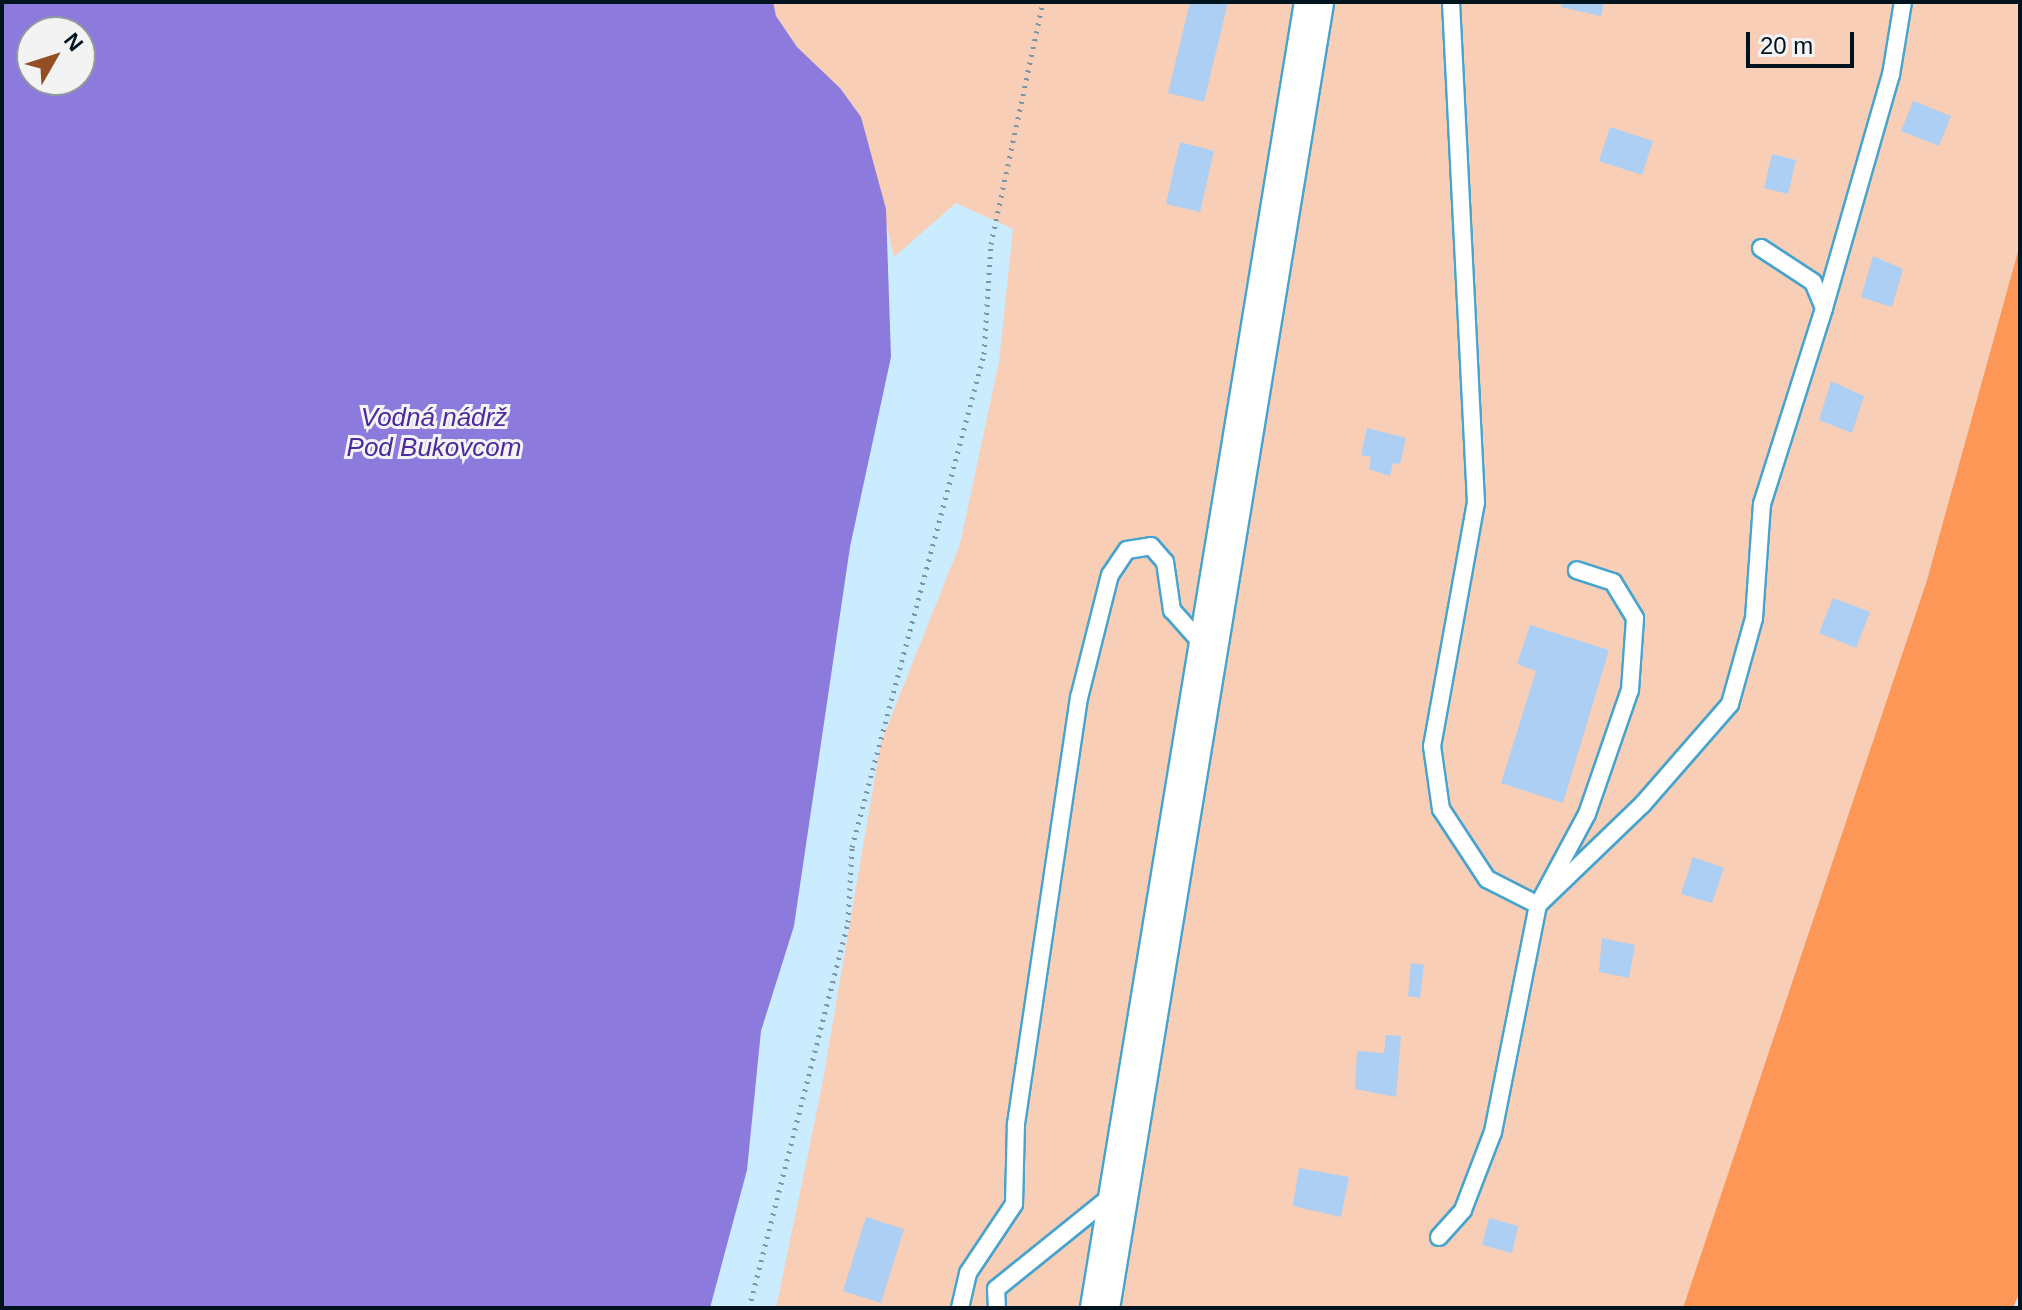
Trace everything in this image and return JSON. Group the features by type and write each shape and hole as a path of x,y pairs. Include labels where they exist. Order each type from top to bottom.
{"street":[{"path":"1100,1308 1116,1192 1211,654 1314,2"}],"lane":[{"path":"1451,2 1476,502 1432,746 1441,809 1479,868 1487,879 1538,905"},
{"path":"1538,905 1642,805 1730,704 1754,618 1762,504 1824,308 1891,75 1903,2"},
{"path":"1761,248 1813,282 1824,308"},
{"path":"960,1308 968,1273 1014,1204 1016,1124 1079,698 1110,575 1127,550 1151,546 1165,562 1172,610 1211,654"},
{"path":"1439,1237 1463,1210 1493,1132 1538,905 1587,814 1630,690 1635,618 1613,582 1577,570"},
{"path":"997,1308 996,1289 1116,1192"}],"path":[{"path":"749,1308 848,922 852,847 984,354 991,244 1043,2"}],"shaded area":[{"path":"773,2 2020,2 2020,244 1927,580 1683,1308 776,1308 821,1091 881,742 960,544 999,362 1013,229 956,203 894,257 861,117 840,88 797,47 776,16"},
{"path":"2020,244 2020,1292 2013,1308 1683,1308 1927,580"}],"water":[{"name":"Vodná nádrž Pod Bukovcom","path":"2,2 773,2 776,16 797,47 840,88 861,117 886,209 891,357 850,547 794,926 761,1031 747,1170 710,1308 2,1308"}],"building":[{"path":"1190,2 1228,2 1204,102 1168,93"},
{"path":"1562,2 1604,2 1601,16 1561,7"},
{"path":"1913,101 1951,116 1939,146 1901,131"},
{"path":"1610,127 1653,141 1642,175 1599,161"},
{"path":"1180,142 1214,151 1200,212 1166,204"},
{"path":"1772,154 1796,160 1788,194 1764,188"},
{"path":"1873,256 1903,269 1892,307 1861,297"},
{"path":"1831,381 1864,396 1852,433 1819,420"},
{"path":"1367,428 1406,438 1400,464 1393,463 1390,476 1369,469 1371,457 1361,455"},
{"path":"1833,598 1870,612 1856,648 1819,633"},
{"path":"1530,625 1609,650 1563,803 1501,783 1536,671 1517,664"},
{"path":"1693,857 1724,868 1712,903 1681,894"},
{"path":"1602,938 1635,945 1629,978 1599,972"},
{"path":"1411,963 1424,965 1420,998 1408,996"},
{"path":"1386,1035 1401,1036 1396,1097 1355,1089 1357,1051 1384,1053"},
{"path":"1299,1168 1349,1177 1341,1217 1293,1206"},
{"path":"866,1217 904,1229 881,1303 843,1291"},
{"path":"1489,1218 1518,1226 1512,1253 1482,1245"}]}
